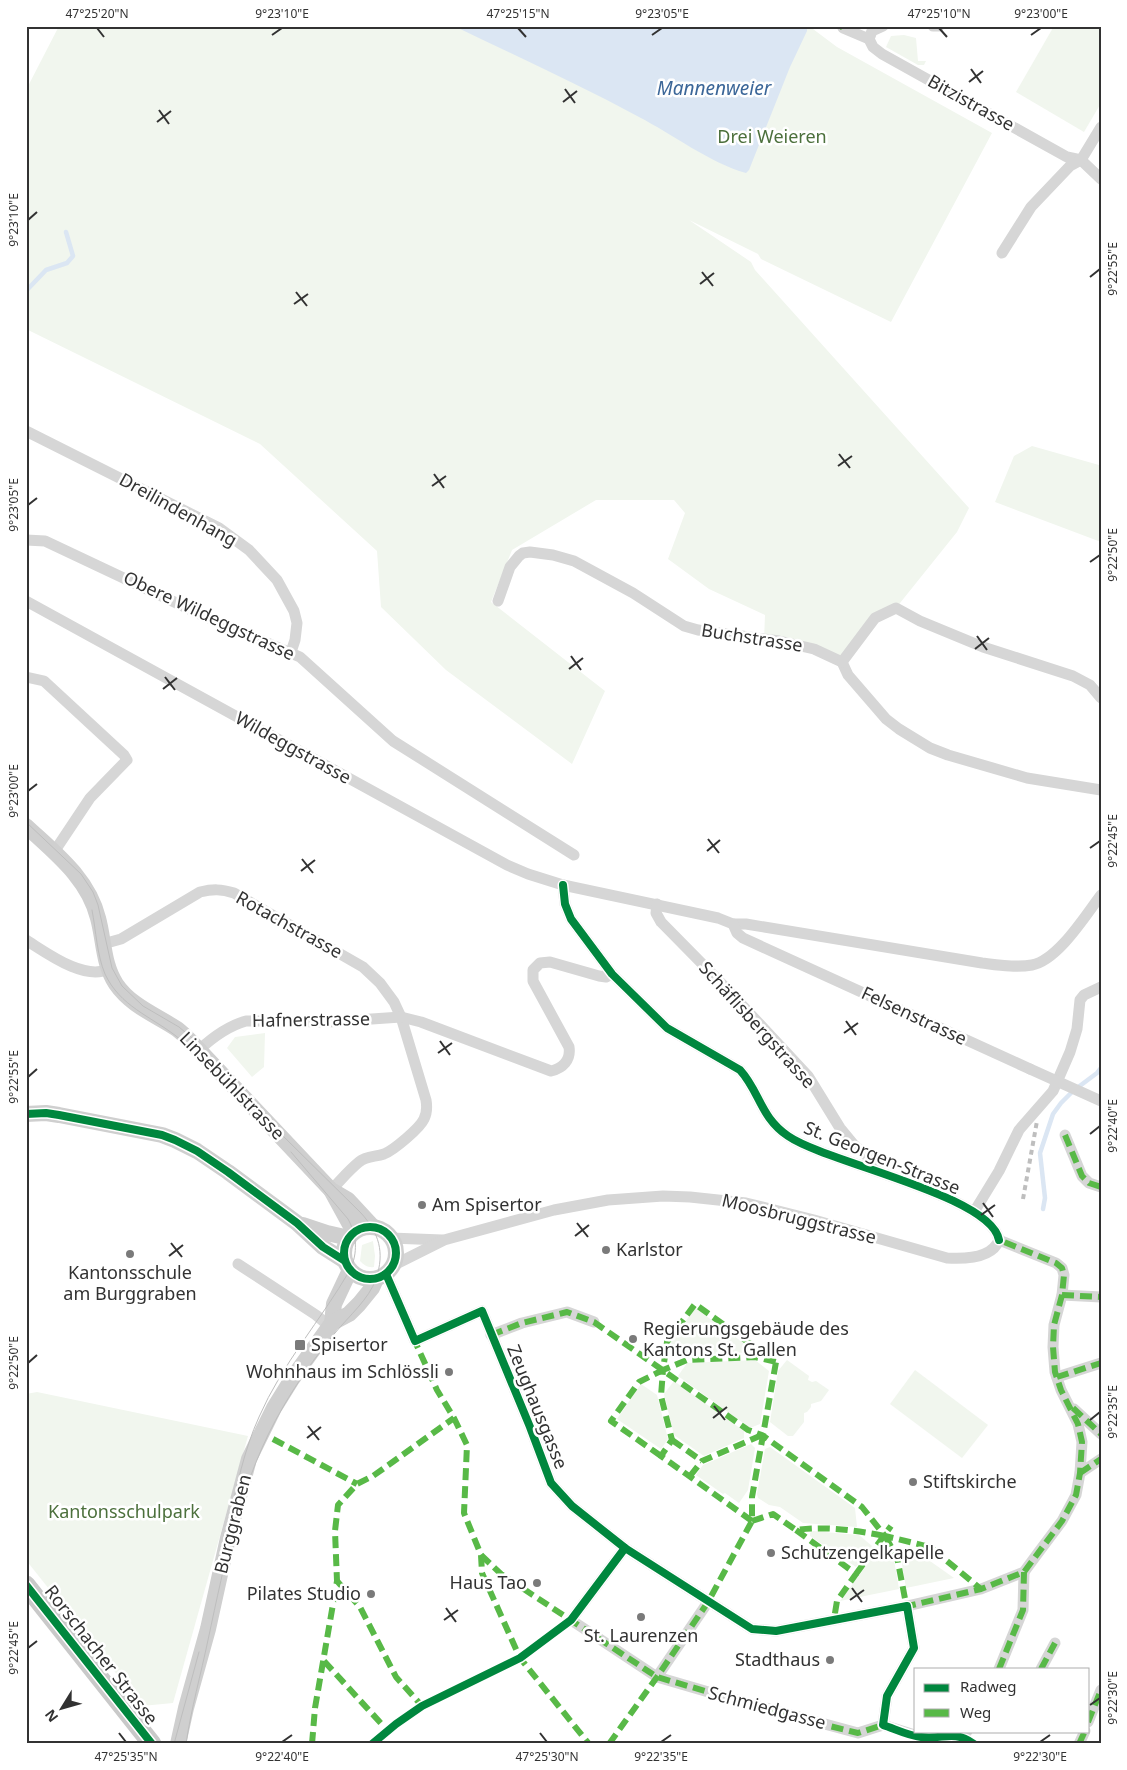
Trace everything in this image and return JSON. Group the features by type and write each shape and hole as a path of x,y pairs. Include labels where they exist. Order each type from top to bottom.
{"main road":[{"name":"Linsebühlstrasse","path":"26,826 81,879 91,898 98,918 108,969 117,985 129,999 179,1031 200,1050 331,1190 348,1200 373,1227"},
{"path":"26,1114 46,1113 60,1115 162,1135 175,1140 197,1151 228,1172 297,1223 323,1247 362,1278 385,1273 396,1251 392,1238 380,1229 373,1227 366,1227 352,1235 327,1233 297,1223"},
{"name":"Linsebühlstrasse","path":"331,1190 352,1235"},
{"name":"Burggraben","path":"331,1325 334,1304 348,1266 344,1247 352,1235"},
{"name":"Burggraben","path":"178,1744 249,1459 267,1422 292,1379 331,1325 349,1314 385,1273"},
{"name":"Rorschacher Strasse","path":"26,1585 152,1744"}],"street":[{"path":"869,39 872,31 883,26"},
{"path":"934,26 939,26"},
{"name":"Bitzistrasse","path":"843,28 869,39 873,47 882,54 1068,157 1080,160 1101,179"},
{"path":"1002,253 1031,207 1070,166 1080,160 1101,127"},
{"name":"Dreilindenhang","path":"26,431 219,528 249,550 277,580 294,610 297,623 291,652"},
{"name":"Obere Wildeggstrasse","path":"26,540 45,541 212,619 291,652 308,664 393,741 574,855"},
{"name":"Buchstrasse","path":"498,601 510,568 519,556 530,552 553,555 574,561 633,594 684,626 698,630 797,644 814,649 842,662"},
{"name":"Wildeggstrasse","path":"26,601 507,865 563,885"},
{"path":"1101,698 1090,685 1073,676 964,639 920,621 896,608 876,618 842,662 848,675 886,719 899,730 930,748 1026,778 1101,790"},
{"path":"26,678 44,681 127,760 90,798 54,852"},
{"path":"563,885 657,904 718,918 733,924 746,924 982,964 1023,966 1042,962 1057,951 1101,895"},
{"name":"St. Georgen-Strasse","path":"563,885 565,904 571,919 584,939 612,974 667,1028 740,1070 770,1120 789,1137 822,1152 924,1188 974,1212 996,1230 999,1240"},
{"name":"Rotachstrasse","path":"102,944 121,939 200,892 224,889 363,967 380,983 394,1002 401,1018 426,1100 427,1109 424,1119 419,1126 391,1150 358,1162 331,1190"},
{"name":"Schäflisbergstrasse","path":"657,904 657,917 808,1076 840,1128 854,1145 872,1160 878,1171"},
{"name":"Felsenstrasse","path":"733,924 736,933 743,938 1101,1101"},
{"path":"26,940 52,957 78,969 97,973 108,969"},
{"name":"Hafnerstrasse","path":"200,1050 225,1029 246,1021 328,1022 401,1018 421,1022 551,1071 558,1069 568,1060 570,1047 533,981 533,970 540,963 550,962 599,976 612,974"},
{"path":"974,1212 999,1172 1019,1130 1052,1091 1070,1052 1076,1029 1080,1000 1084,995 1101,986"},
{"path":"1065,1135 1082,1176 1089,1183 1101,1187"},
{"name":"Moosbruggstrasse","path":"385,1273 444,1240 586,1203 663,1196 718,1199 746,1203 814,1220 947,1258 978,1256 995,1247 999,1240"},
{"name":"Moosbruggstrasse","path":"392,1238 444,1240"},
{"path":"999,1240 1056,1263 1062,1268 1064,1275 1062,1294 1054,1332 1053,1347 1057,1377 1078,1424 1082,1442 1076,1495 1062,1521 1024,1572 1023,1610 999,1668"},
{"path":"238,1264 331,1325"},
{"name":"Zeughausgasse","path":"385,1273 414,1341 482,1311 551,1483 572,1506 625,1548 752,1629 776,1631 907,1606 981,1589 1024,1572"},
{"path":"1062,1294 1101,1297"},
{"path":"491,1335 522,1322 567,1312 594,1322"},
{"path":"1057,1377 1101,1364"},
{"path":"1069,1404 1101,1434"},
{"path":"1080,1473 1101,1459"},
{"name":"Schmiedgasse","path":"625,1548 571,1620 657,1677 858,1733 883,1725"},
{"path":"657,1677 708,1602"},
{"path":"907,1606 914,1648 887,1696 883,1725 921,1737 966,1734"},
{"path":"1042,1668 1055,1643"},
{"path":"1090,1717 1101,1690"},
{"path":"1079,1744 1085,1732"}],"green space":[{"name":"Drei Weieren","path":"59,26 809,26 837,47 992,133 891,322 761,259 758,254 689,220 751,262 755,270 969,508 957,532 896,608 885,612 842,662 764,640 765,615 709,589 668,559 685,513 674,500 596,500 512,550 491,602 605,691 572,764 446,670 381,607 377,551 260,444 26,329 26,90"},
{"path":"1054,26 1101,26 1101,103 1084,132 1016,92"},
{"path":"904,35 916,38 918,61 926,61 924,65 918,65 886,47 891,36"},
{"path":"1032,446 1099,465 1101,463 1101,542 995,502 1014,456"},
{"path":"265,1033 264,1067 252,1077 227,1048 235,1037"},
{"path":"373,1241 374,1267 370,1267 360,1261 362,1245"},
{"path":"695,1308 756,1352 686,1355 670,1343"},
{"path":"755,1360 769,1371 760,1424 750,1428 678,1376 687,1363"},
{"path":"787,1360 809,1376 808,1380 816,1381 829,1390 821,1401 811,1404 811,1407 804,1413 804,1422 793,1436 788,1436 770,1422 778,1371"},
{"path":"915,1370 988,1425 962,1458 890,1404"},
{"path":"674,1381 744,1431 744,1438 704,1456 674,1435 664,1394"},
{"path":"641,1384 657,1395 668,1439 661,1449 617,1419"},
{"name":"Kantonsschulpark","path":"37,1392 248,1436 173,1703 142,1706 26,1560 26,1394"},
{"path":"751,1444 755,1448 748,1490 739,1503 696,1475 703,1465"},
{"path":"770,1447 855,1508 857,1527 803,1523 780,1507 769,1505 758,1498 757,1494 765,1449"},
{"path":"813,1531 859,1535 872,1546 856,1567 810,1536 810,1533"},
{"path":"878,1550 894,1560 899,1589 840,1601"},
{"path":"920,1554 954,1578 906,1588 901,1558"}],"water":[{"name":"Mannenweier","path":"454,26 807,26 807,31 790,67 749,170 746,173 691,148 616,105"}],"waterway":[{"path":"26,291 46,270 67,263 73,256 66,232"},
{"path":"1043,1209 1045,1198 1040,1153 1053,1114 1073,1091 1101,1068"}],"tram line":[{"path":"26,822 81,874 93,892 98,905 112,968 122,986 143,1006 179,1027 192,1038 281,1134 361,1213 372,1228 379,1243 379,1269 373,1286 364,1300 328,1342 301,1378 268,1434 256,1462 245,1491 228,1550 186,1744"},
{"path":"92,910 100,959 111,985 127,1002 181,1040 215,1073"},
{"path":"229,1520 245,1455 268,1398 290,1360 353,1264 355,1238 348,1219 291,1152"},
{"path":"174,1744 199,1652"}],"railway":[{"path":"1023,1199 1037,1121"}],"marked path":[{"path":"1065,1135 1082,1176 1089,1183 1101,1187"},
{"path":"904,1607 981,1589 1024,1572 1062,1521 1076,1495 1082,1442 1078,1424 1061,1390 1055,1372 1053,1347 1054,1325 1062,1295 1064,1275 1062,1268 1056,1263 999,1240"},
{"path":"1062,1295 1101,1297"},
{"path":"661,1456 611,1421 639,1382 663,1370 667,1342 695,1304 770,1358"},
{"path":"491,1335 522,1323 567,1312 594,1322 748,1430 762,1435 862,1507 885,1536 930,1547 981,1589"},
{"path":"413,1337 437,1390 454,1418 467,1445 464,1513 481,1555 482,1573 520,1658 589,1744"},
{"path":"752,1521 661,1456 672,1440 661,1396 663,1370 687,1360 755,1357 776,1362"},
{"path":"609,1744 708,1602 752,1521 752,1497 776,1362"},
{"path":"1057,1377 1101,1363"},
{"path":"1073,1408 1101,1434"},
{"path":"312,1744 315,1708 337,1581 335,1531 338,1505 357,1484 373,1476 454,1418"},
{"path":"690,1476 702,1461 762,1435"},
{"path":"273,1439 357,1484"},
{"path":"672,1440 702,1461"},
{"path":"1080,1473 1101,1459"},
{"path":"752,1521 773,1514 796,1530 840,1529 885,1536"},
{"path":"856,1574 891,1526"},
{"path":"796,1530 856,1574 837,1601 834,1619"},
{"path":"885,1536 897,1557 907,1609"},
{"path":"481,1555 501,1574 657,1677 805,1720 858,1733 883,1725 886,1726"},
{"path":"999,1668 1023,1610 1024,1572"},
{"path":"337,1581 360,1607 396,1677 422,1706"},
{"path":"1042,1668 1055,1643"},
{"path":"324,1661 388,1731"},
{"path":"1090,1717 1101,1690"},
{"path":"1079,1744 1085,1732"}],"cycle path":[{"path":"563,885 565,904 571,919 612,974 667,1028 740,1070 747,1078 766,1113 779,1129 808,1146 939,1194 968,1209 989,1224 999,1240"},
{"path":"26,1114 46,1113 59,1115 162,1135 175,1140 197,1151 228,1172 297,1223 323,1247 345,1261"},
{"path":"365,1227 375,1227 385,1231 392,1238 396,1253 392,1268 385,1275 375,1279 365,1279 355,1275 348,1268 344,1258 344,1248 348,1238 355,1231 365,1227"},
{"path":"386,1274 415,1341 482,1311 551,1483 572,1506 625,1548 752,1629 776,1631 907,1606 914,1648 887,1696 883,1725 916,1736 929,1738 954,1736 974,1744"},
{"path":"372,1744 422,1706 520,1658 571,1620 625,1548"},
{"path":"26,1585 152,1744"}],"place":[{"name":"Am Spisertor","path":"422,1205"},
{"name":"Karlstor","path":"606,1250"},
{"name":"Kantonsschule am Burggraben","path":"130,1254"},
{"name":"Regierungsgebäude des Kantons St. Gallen","path":"633,1339"},
{"name":"Spisertor","path":"300,1345"},
{"name":"Wohnhaus im Schlössli","path":"449,1372"},
{"name":"Stiftskirche","path":"913,1482"},
{"name":"Schutzengelkapelle","path":"771,1553"},
{"name":"Haus Tao","path":"537,1583"},
{"name":"Pilates Studio","path":"371,1594"},
{"name":"St. Laurenzen","path":"641,1617"},
{"name":"Stadthaus","path":"830,1660"}]}
